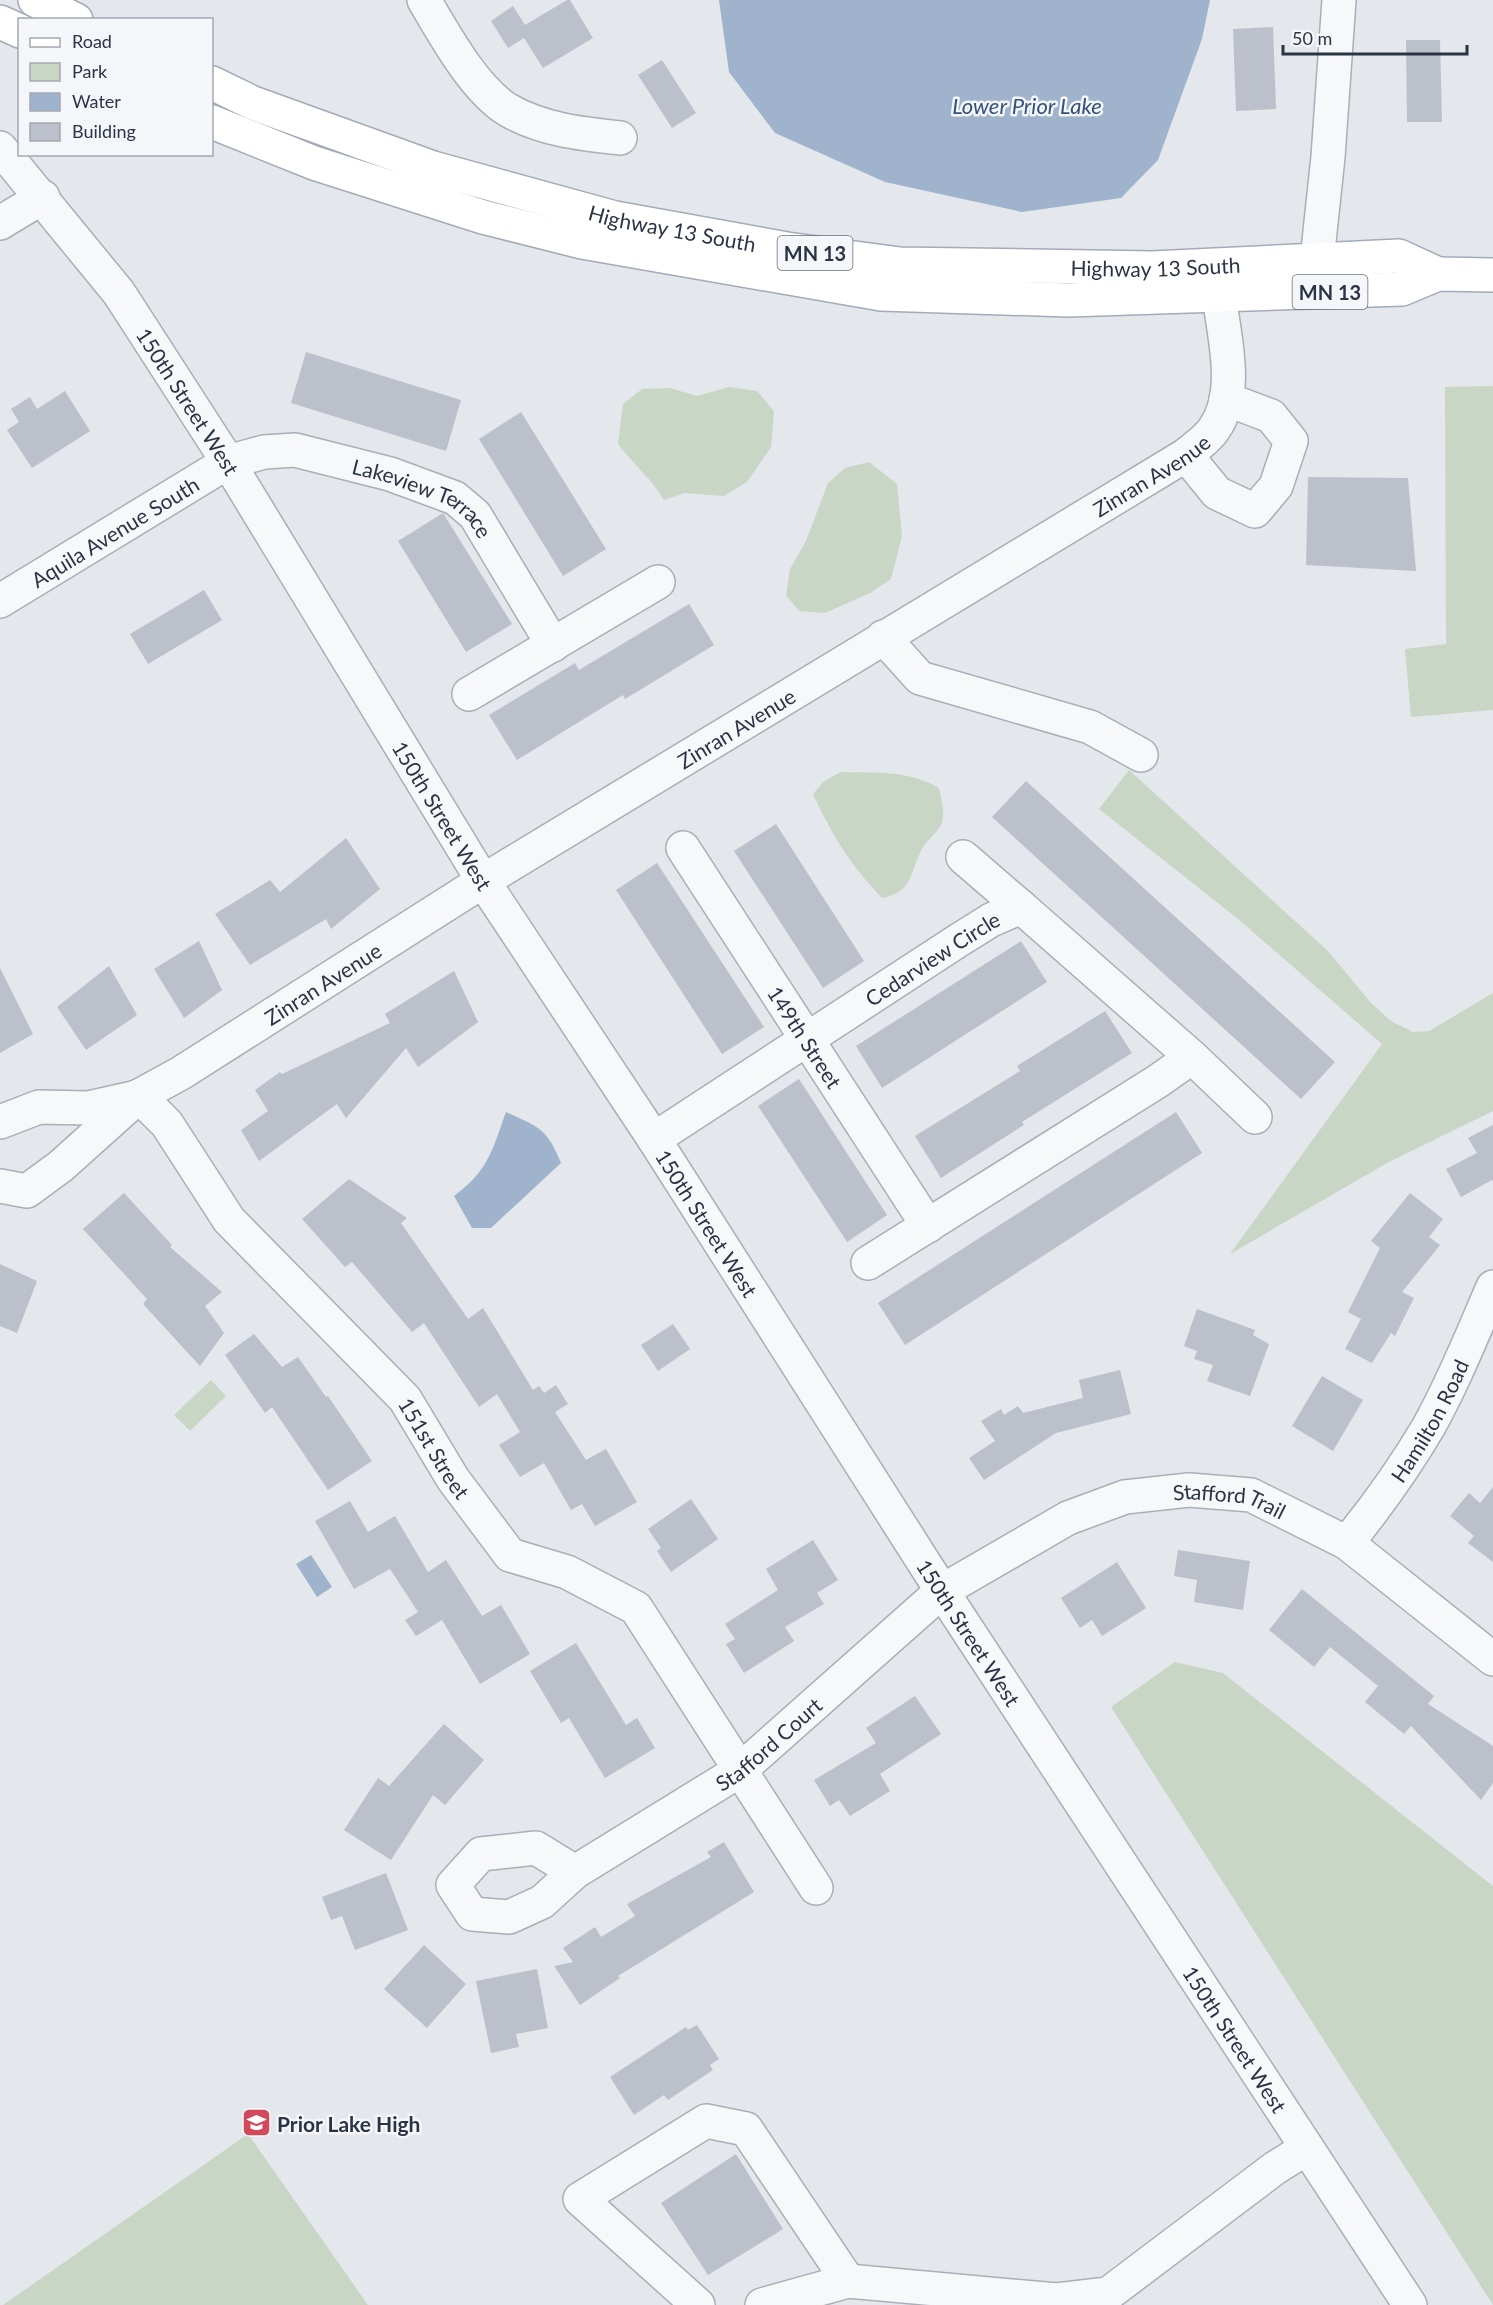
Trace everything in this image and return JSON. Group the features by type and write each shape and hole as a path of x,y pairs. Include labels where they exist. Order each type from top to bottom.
{"main road":[{"path":"35,0 72,18"},
{"path":"0,22 18,30"},
{"name":"Highway 13 South","path":"213,83 253,103 433,168 615,218 787,249 900,264 1152,268 1399,256 1438,274 1493,275"},
{"name":"Highway 13 South","path":"213,122 314,163 483,217 582,242 880,294 1068,300 1402,290 1438,274"}],"street":[{"path":"424,0 478,81 507,109 547,127 620,138"},
{"path":"1317,260 1328,157 1339,0"},
{"name":"150th Street West","path":"0,148 43,197 119,293 228,462 483,881 654,1139 942,1591 1410,2305"},
{"path":"0,223 43,197"},
{"name":"Zinran Avenue","path":"0,1186 27,1191 61,1166 139,1096 180,1073 483,881 1186,455 1214,430 1227,399 1228,373 1219,295"},
{"path":"1186,455 1217,493 1255,512 1276,486 1291,441 1271,416 1227,399"},
{"name":"Lakeview Terrace","path":"228,462 264,452 295,450 390,474 456,498 475,515 553,645"},
{"name":"Aquila Avenue South","path":"0,601 228,462"},
{"path":"469,694 658,582"},
{"path":"883,637 920,678 1090,727 1141,755"},
{"name":"149th Street","path":"683,848 928,1226"},
{"path":"963,857 1021,907"},
{"name":"Cedarview Circle","path":"654,1139 807,1037 991,920 1021,907 1192,1056 1255,1117"},
{"path":"868,1263 1158,1081 1192,1056"},
{"name":"Zinran Avenue","path":"0,1122 39,1107 88,1108 139,1096"},
{"name":"151st Street","path":"139,1096 167,1124 229,1220 405,1399 453,1479 510,1555 567,1572 636,1608 816,1888"},
{"name":"Hamilton Road","path":"1347,1543 1386,1494 1430,1425 1458,1369 1493,1287"},
{"name":"Stafford Trail","path":"942,1591 1068,1518 1125,1497 1189,1490 1251,1495 1347,1543 1493,1659"},
{"name":"Stafford Court","path":"575,1872 740,1771 942,1591"},
{"path":"698,2305 580,2199 706,2121 746,2129 848,2281"},
{"path":"762,2305 848,2281 1057,2300 1108,2294 1275,2168 1307,2148"}],"green space":[{"path":"1493,386 1493,710 1411,717 1405,649 1446,644 1445,387"},
{"path":"729,387 757,391 774,411 771,447 747,482 724,496 684,493 664,500 618,444 623,404 642,389 670,388 697,396"},
{"path":"869,462 897,484 902,536 891,579 870,593 825,613 799,611 786,595 790,569 806,541 828,483 845,468"},
{"path":"1129,770 1328,951 1371,1003 1391,1021 1413,1032 1429,1031 1493,993 1493,1111 1387,1163 1230,1254 1382,1044 1238,919 1099,809"},
{"path":"841,772 904,775 939,788 943,811 941,825 923,847 906,886 893,895 882,898 851,861 835,837 813,794 824,781"},
{"path":"211,1380 226,1396 190,1431 174,1415"},
{"path":"1175,1662 1223,1673 1493,1886 1493,2305 1111,1707"},
{"path":"248,2134 368,2305 3,2305"}],"water":[{"name":"Lower Prior Lake","path":"719,0 1210,0 1202,39 1158,160 1121,198 1022,212 885,182 775,133 729,72"},
{"path":"506,1112 541,1130 551,1142 561,1163 491,1228 472,1228 454,1196 482,1169"},
{"path":"311,1555 332,1587 317,1597 296,1564"}],"building":[{"path":"570,0 593,38 543,68 524,38 508,48 491,21 513,6 525,25"},
{"path":"1273,27 1276,109 1236,111 1233,29"},
{"path":"1406,40 1440,40 1442,122 1407,122"},
{"path":"662,60 696,113 672,128 638,75"},
{"path":"306,352 461,400 446,451 291,403"},
{"path":"65,391 90,431 32,468 7,430 19,422 11,409 30,397 37,409"},
{"path":"521,412 606,549 563,576 479,439"},
{"path":"1308,477 1408,478 1416,571 1306,565"},
{"path":"443,513 512,624 466,652 398,541"},
{"path":"204,590 222,620 148,664 130,634"},
{"path":"689,604 714,645 625,699 623,695 517,760 489,715 575,663 579,670"},
{"path":"1026,781 1335,1062 1301,1099 992,817"},
{"path":"776,824 864,961 823,988 734,851"},
{"path":"346,838 380,889 331,929 326,919 250,965 215,914 270,880 280,892"},
{"path":"657,863 764,1027 722,1054 616,890"},
{"path":"199,941 222,990 184,1018 154,969"},
{"path":"1021,941 1047,982 882,1088 856,1046"},
{"path":"109,966 137,1015 86,1050 57,1007"},
{"path":"0,968 33,1034 0,1053"},
{"path":"454,971 478,1022 418,1067 406,1048 346,1118 337,1104 259,1161 241,1130 268,1111 255,1090 280,1072 282,1074 390,1023 385,1014"},
{"path":"1105,1011 1132,1053 1022,1122 1024,1125 941,1178 915,1136 1020,1071 1017,1066"},
{"path":"799,1079 887,1215 847,1242 758,1106"},
{"path":"1176,1112 1202,1153 905,1345 878,1303"},
{"path":"1493,1125 1493,1182 1492,1180 1461,1197 1446,1169 1477,1153 1468,1138"},
{"path":"349,1179 407,1218 401,1223 468,1319 483,1308 533,1390 539,1386 544,1393 556,1385 568,1404 555,1412 586,1460 606,1449 637,1502 595,1526 582,1504 571,1510 544,1463 520,1477 499,1445 520,1432 497,1394 479,1407 424,1323 412,1332 352,1262 345,1267 302,1219"},
{"path":"124,1193 172,1245 170,1247 222,1292 205,1306 224,1333 200,1366 143,1304 147,1299 83,1229"},
{"path":"1410,1193 1443,1219 1429,1237 1440,1245 1402,1292 1414,1298 1395,1336 1391,1333 1372,1363 1345,1349 1361,1319 1348,1312 1380,1248 1371,1241"},
{"path":"0,1264 37,1281 17,1333 0,1326"},
{"path":"1197,1309 1255,1330 1253,1335 1269,1344 1250,1396 1207,1381 1213,1365 1194,1359 1197,1351 1184,1346"},
{"path":"673,1324 690,1349 658,1371 641,1345"},
{"path":"254,1334 282,1367 298,1357 326,1397 328,1396 372,1461 328,1490 272,1407 265,1413 225,1355"},
{"path":"1120,1370 1131,1414 1056,1433 984,1480 969,1458 995,1441 981,1421 1001,1409 1004,1415 1018,1406 1023,1413 1083,1398 1079,1380"},
{"path":"1322,1376 1363,1400 1333,1451 1292,1426"},
{"path":"1493,1487 1493,1562 1468,1543 1474,1536 1450,1516 1469,1493 1480,1503"},
{"path":"691,1499 718,1539 671,1572 657,1551 661,1548 648,1529"},
{"path":"350,1501 368,1532 395,1516 428,1572 446,1560 482,1616 501,1605 530,1654 480,1684 442,1620 416,1636 405,1620 418,1612 390,1569 354,1589 315,1521"},
{"path":"813,1540 838,1580 817,1593 824,1604 785,1627 794,1641 744,1673 726,1644 735,1639 725,1624 778,1590 766,1569"},
{"path":"1178,1550 1250,1561 1243,1610 1194,1602 1197,1580 1174,1576"},
{"path":"1117,1562 1146,1608 1102,1636 1092,1620 1080,1628 1061,1598"},
{"path":"1302,1589 1434,1696 1428,1704 1493,1746 1493,1783 1481,1800 1411,1726 1404,1734 1365,1702 1378,1686 1330,1647 1314,1667 1269,1630"},
{"path":"576,1643 626,1725 637,1718 655,1748 605,1778 569,1718 561,1723 530,1671"},
{"path":"915,1696 941,1734 880,1774 890,1791 850,1816 839,1800 830,1806 814,1780 876,1743 866,1728"},
{"path":"444,1724 484,1760 445,1805 433,1795 391,1860 344,1830 378,1778 389,1786"},
{"path":"724,1842 754,1892 618,1976 620,1978 580,2005 554,1966 573,1962 563,1948 595,1927 601,1937 635,1916 627,1904 711,1857 707,1852"},
{"path":"386,1873 408,1930 355,1950 342,1916 331,1920 322,1897"},
{"path":"424,1945 466,1984 427,2028 384,1989"},
{"path":"537,1969 548,2028 516,2034 519,2047 491,2053 476,1981"},
{"path":"697,2025 719,2059 710,2065 713,2070 668,2100 664,2095 634,2115 610,2077 686,2027 688,2030"},
{"path":"736,2154 783,2229 708,2275 661,2203"}],"place":[{"name":"Prior Lake High","path":"256,2123"}]}
